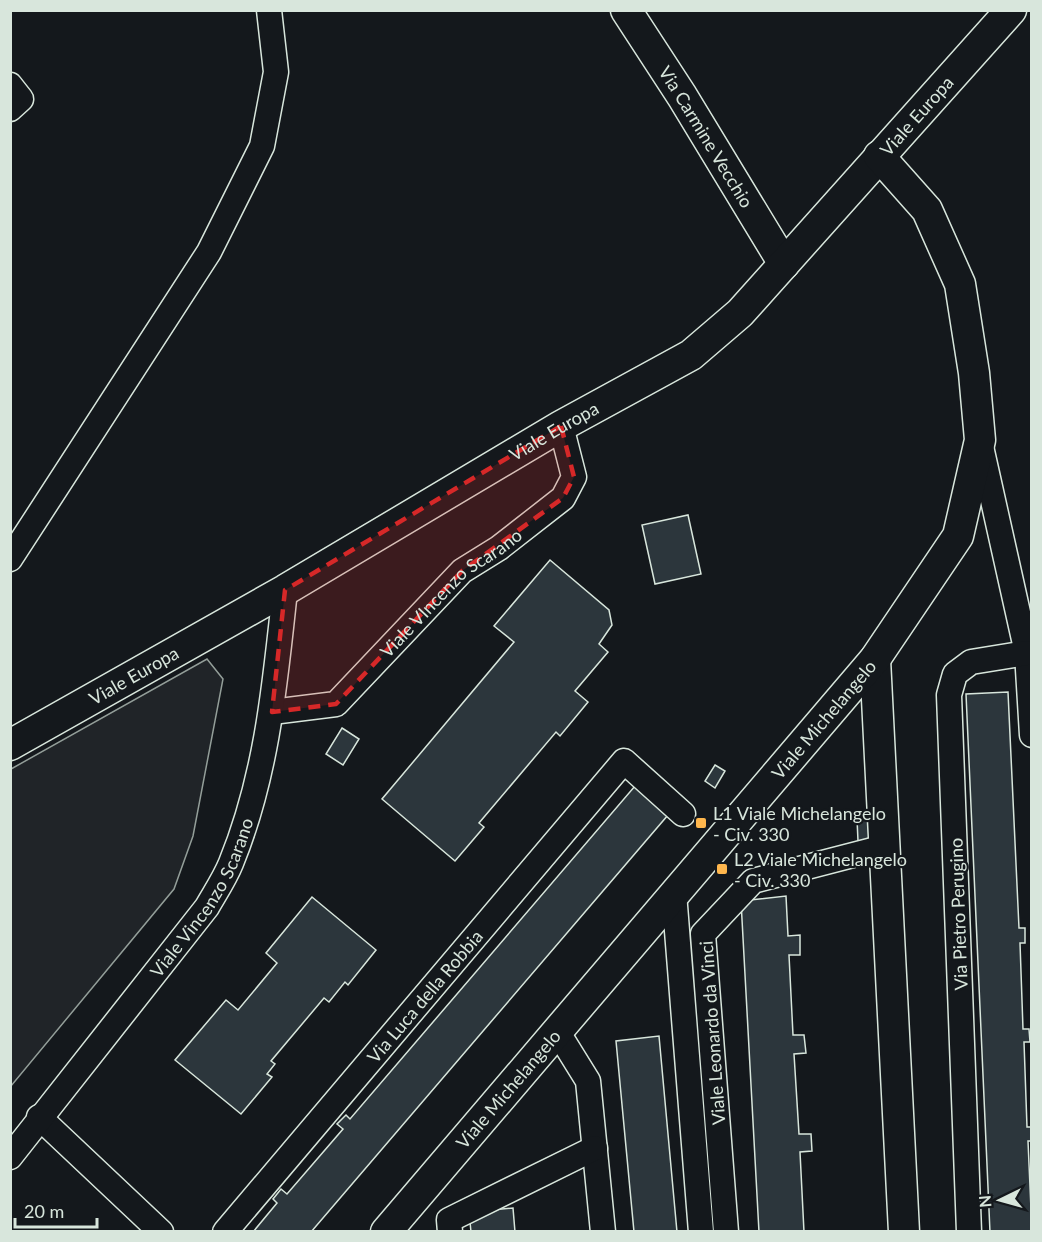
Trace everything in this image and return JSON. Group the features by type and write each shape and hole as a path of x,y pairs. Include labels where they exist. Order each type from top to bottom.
{"street":[{"path":"10,559 209,252 262,146 276,72 269,10"},
{"name":"Via Carmine Vecchio","path":"626,10 784,264"},
{"name":"Viale Europa","path":"10,745 285,590 561,426 691,355 740,313 1011,10"},
{"path":"10,85 21,99 10,109"},
{"name":"Viale Michelangelo","path":"386,1232 875,659 958,536 980,441 974,373 960,284 927,210 879,156"},
{"name":"Viale VIncenzo Scarano","path":"272,712 336,704 462,571 499,548 563,498 574,477 561,426"},
{"path":"980,441 1027,653 1032,735"},
{"name":"Viale Vincenzo Scarano","path":"10,1156 207,907 230,865 259,782 272,712 285,590"},
{"name":"Via Pietro Perugino","path":"969,1232 949,695 955,674 971,662 1027,653"},
{"path":"875,659 904,1232"},
{"name":"Via Luca della Robbia","path":"225,1232 624,761 683,814"},
{"name":"Viale Leonardo da Vinci","path":"726,1232 704,934 753,881 884,847"},
{"name":"Viale Leonardo da Vinci","path":"674,894 701,1232"},
{"path":"557,1031 588,1081 603,1232"},
{"path":"39,1117 161,1232"},
{"path":"449,1226 595,1148"}],"highlighted area":[{"path":"561,426 574,477 563,498 462,571 336,704 272,712 285,590"}],"shaded area":[{"path":"207,659 223,679 193,836 174,889 11,1086 11,769"}],"building":[{"path":"688,515 701,574 655,584 642,525"},
{"path":"550,560 609,610 612,625 599,644 608,652 575,691 588,702 560,736 556,732 479,823 484,827 455,861 382,799 514,642 494,626"},
{"path":"1008,692 1019,928 1025,928 1025,943 1020,943 1023,1029 1029,1029 1030,1042 1024,1042 1027,1127 1032,1127 1032,1141 1028,1141 1032,1232 990,1232 966,694"},
{"path":"342,728 359,739 343,765 326,754"},
{"path":"715,765 725,771 715,788 705,781"},
{"path":"635,786 668,815 311,1232 253,1232 277,1203 273,1199 281,1189 287,1194 343,1129 337,1124 346,1115 350,1119"},
{"path":"868,818 869,840 858,841 857,819"},
{"path":"786,896 788,936 800,935 800,955 789,955 793,1035 804,1035 806,1053 794,1054 799,1134 811,1134 812,1151 800,1152 804,1232 759,1232 741,901"},
{"path":"312,897 376,950 348,985 345,982 329,1002 324,998 271,1061 275,1064 267,1074 272,1077 241,1114 175,1060 226,1000 238,1010 277,963 266,953"},
{"path":"659,1036 677,1232 634,1232 616,1041"},
{"path":"513,1208 515,1232 471,1232 469,1212"}],"place":[{"name":"L1 Viale Michelangelo - Civ. 330","path":"701,823"},
{"name":"L2 Viale Michelangelo - Civ. 330","path":"722,869"}]}
